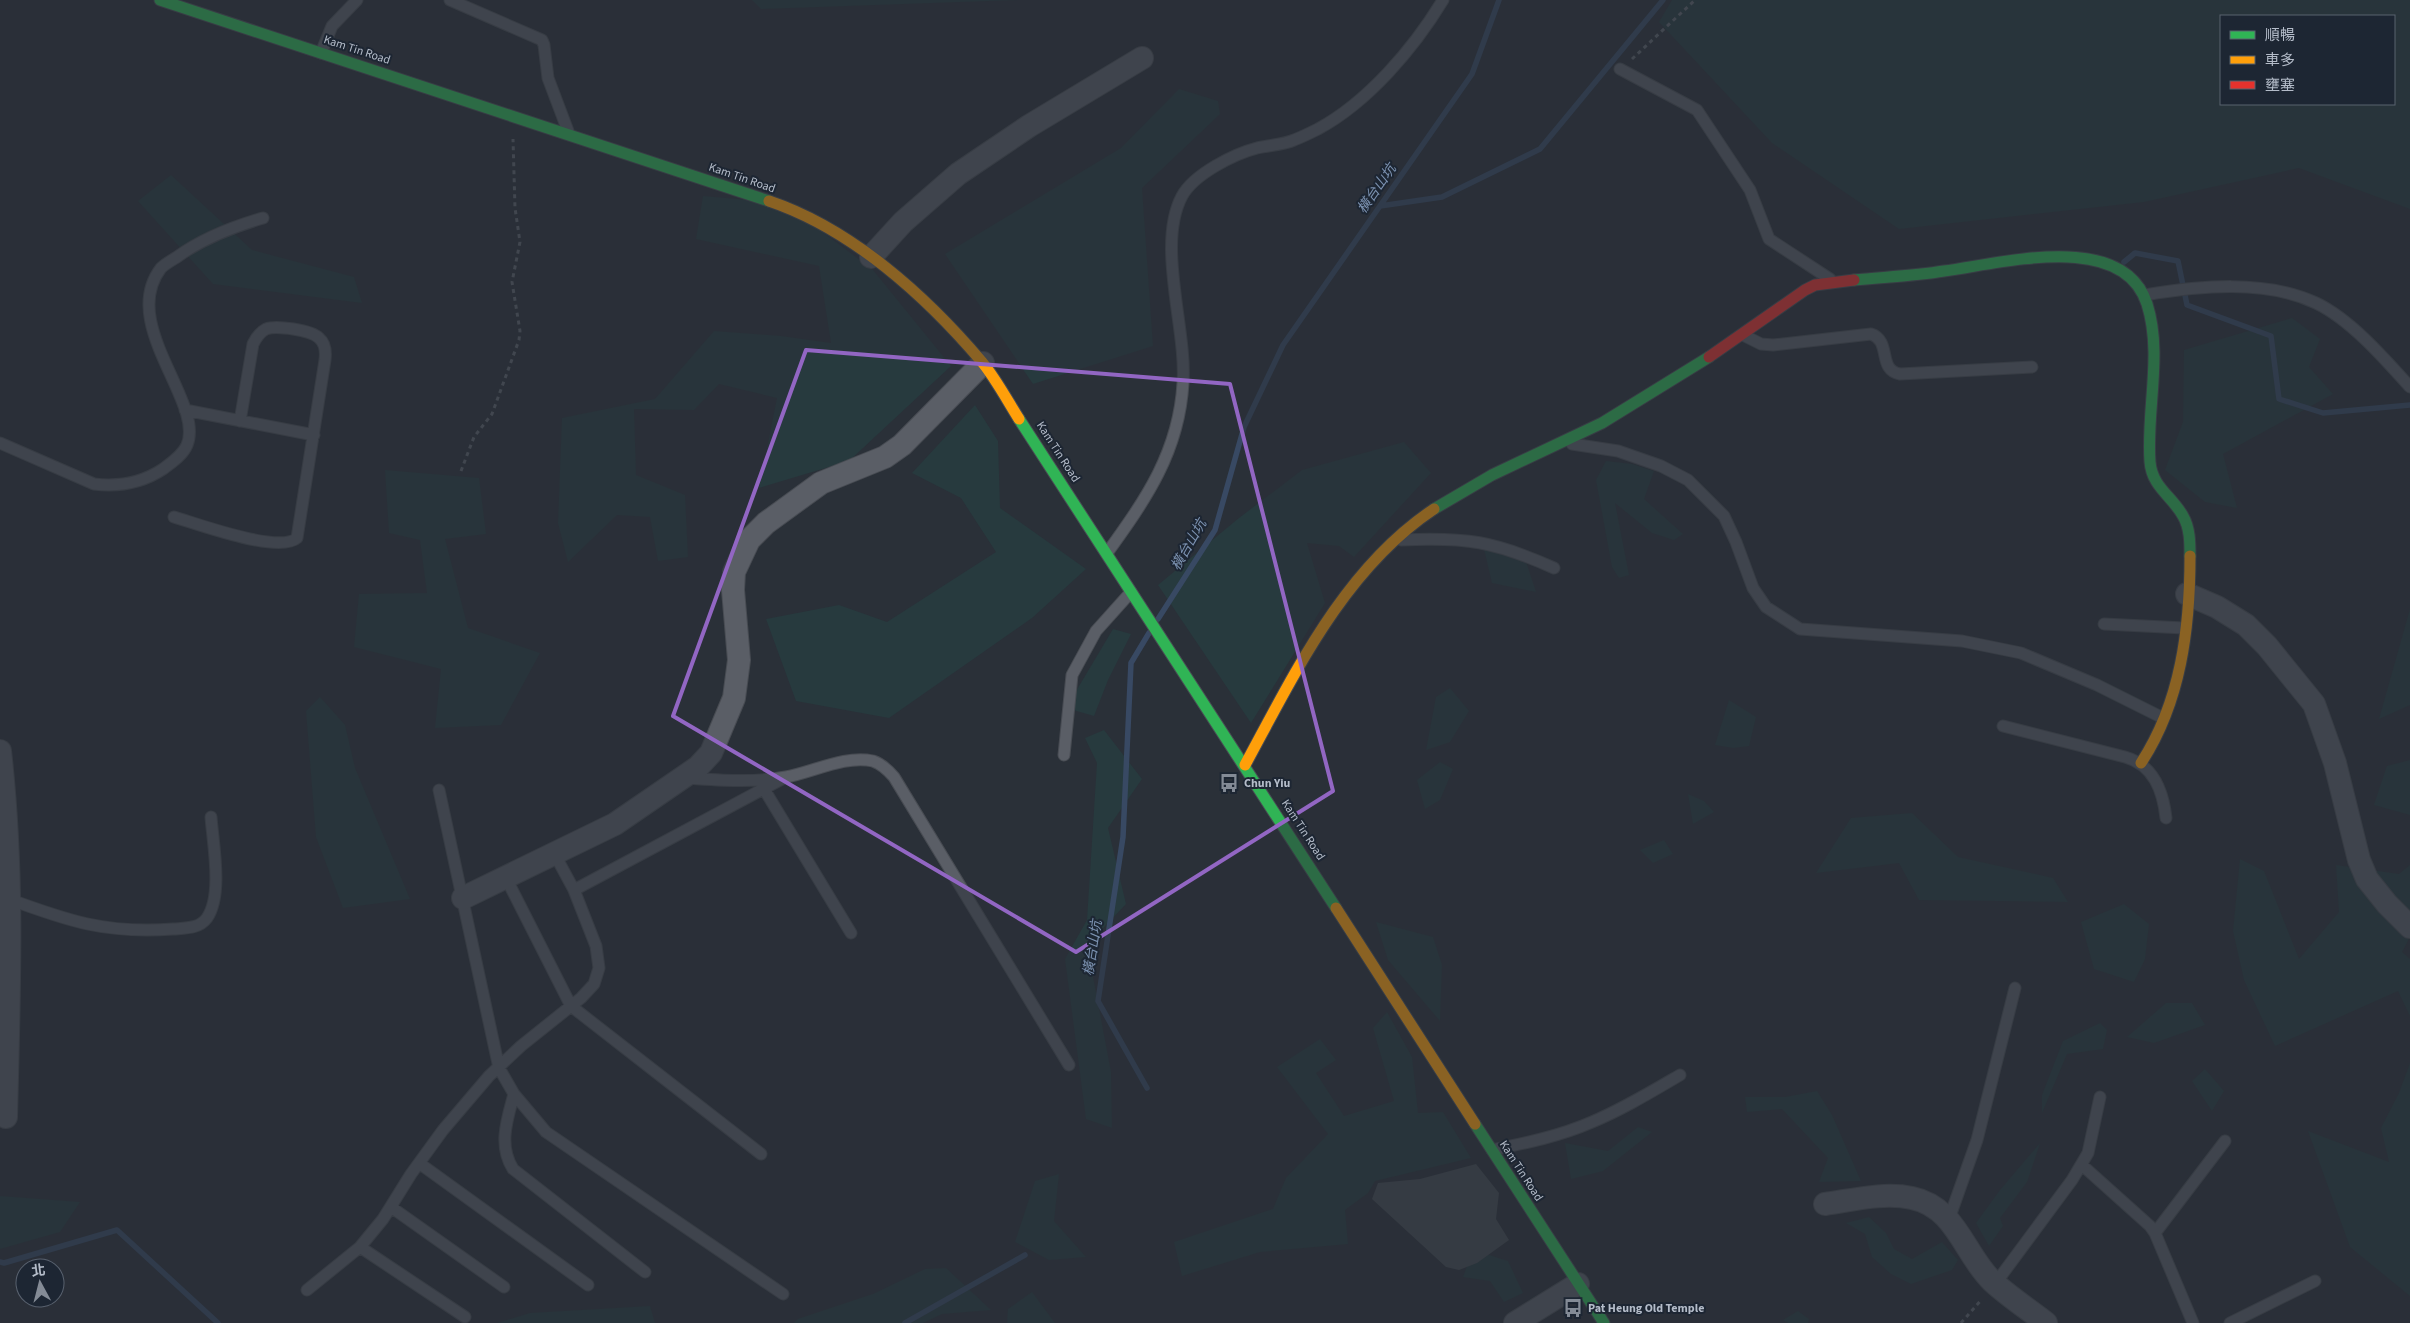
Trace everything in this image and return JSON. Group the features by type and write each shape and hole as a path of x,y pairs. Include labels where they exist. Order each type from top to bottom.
{"main road":[{"name":"Kam Tin Road","path":"160,0 774,203 834,232 871,257 933,310 983,363 1245,765 1604,1323"},
{"path":"1245,765 1306,655 1337,608 1371,564 1394,540 1425,516 1476,483 1563,443 1617,415 1742,334 1799,292 1815,285 1943,272 2024,260 2067,258 2105,262 2118,267 2129,274 2145,296 2153,330 2150,466 2156,485 2180,511 2187,523 2190,564 2181,665 2175,689 2141,763"}],"street":[{"path":"871,257 903,222 958,174 1029,126 1142,58"},
{"path":"463,898 615,824 686,778 711,753 734,698 739,660 733,590 734,572 749,540 766,523 808,491 821,483 885,457 902,445 983,363"},
{"path":"2188,594 2217,607 2246,625 2267,646 2314,704 2335,763 2359,860 2367,878 2387,904 2410,927"},
{"path":"0,751 5,795 6,1117"},
{"path":"1825,1204 1878,1197 1913,1198 1932,1206 1948,1219 1962,1236 1975,1260 1995,1284 2046,1323"},
{"path":"1515,1323 1578,1284"}],"lane":[{"path":"320,53 332,26 357,0"},
{"path":"450,0 542,40 548,78 570,135"},
{"path":"1107,553 1140,507 1160,474 1172,444 1179,415 1184,382 1172,233 1182,196 1194,182 1214,168 1256,148 1293,141 1320,128 1369,92 1401,58 1443,0"},
{"path":"1620,69 1697,110 1750,190 1769,239 1834,282"},
{"path":"0,443 94,484 109,486 149,478 180,455 187,445 189,425 185,410 158,347 152,328 150,306 152,288 162,268 192,245 230,228 263,218"},
{"path":"2145,296 2174,290 2247,288 2280,291 2316,303 2374,348 2410,387"},
{"path":"174,518 264,542 278,544 293,541 299,533 326,354 320,338 312,333 277,327 266,329 257,336 253,344 240,421"},
{"path":"1742,334 1762,344 1773,345 1871,334 1876,336 1882,343 1887,366 1892,371 1900,374 2032,367"},
{"path":"185,410 314,435"},
{"path":"1563,443 1618,451 1661,466 1688,480 1724,516 1753,588 1766,607 1800,629 1962,641 2021,653 2097,685 2163,718"},
{"path":"1394,540 1445,538 1480,541 1514,550 1554,568"},
{"path":"1064,755 1072,675 1096,631 1132,592"},
{"path":"2104,624 2184,628"},
{"path":"2003,726 2125,756 2141,763 2160,787 2164,798 2166,818"},
{"path":"686,778 744,781 785,777 839,762 858,760 873,761 884,766 894,777 1069,1065"},
{"path":"574,890 785,777"},
{"path":"764,789 851,933"},
{"path":"439,790 499,1068 514,1094 546,1132 783,1294"},
{"path":"5,898 85,925 122,930 155,930 199,926 208,917 216,891 211,817"},
{"path":"307,1290 360,1247 443,1130 499,1068 521,1046 571,1006 594,984 599,968 596,946 574,890 554,853"},
{"path":"506,878 571,1006 761,1154"},
{"path":"1948,1219 1980,1131 2015,988"},
{"path":"1492,1150 1548,1138 1591,1122 1640,1100 1680,1075"},
{"path":"514,1094 506,1124 504,1142 506,1158 513,1169 645,1272"},
{"path":"1995,1284 2082,1165 2094,1135 2100,1097"},
{"path":"2155,1233 2226,1142"},
{"path":"419,1163 588,1284"},
{"path":"2082,1165 2142,1217 2155,1233 2193,1323"},
{"path":"390,1207 504,1287"},
{"path":"360,1247 465,1317"},
{"path":"2230,1323 2315,1281"}],"path":[{"path":"1620,69 1695,0"},
{"path":"461,471 474,438 492,414 519,340 519,323 512,282 520,242 515,208 513,116"},
{"path":"1961,1323 1995,1284"}],"highlighted area":[{"path":"806,350 1230,384 1333,791 1076,952 673,716"}],"green space":[{"path":"752,0 1017,0 761,9"},
{"path":"1672,0 2410,0 2410,209 2299,168 2144,202 1899,229 1772,143 1659,22"},
{"path":"1179,89 1218,101 1220,114 1142,188 1153,346 1033,384 945,254 1121,148"},
{"path":"171,175 252,250 354,277 362,303 213,284 138,201"},
{"path":"703,196 784,203 873,270 951,366 849,461 759,488 777,398 719,384 694,410 634,409 636,475 685,495 688,557 658,561 650,517 617,515 568,562 558,523 562,418 655,399 714,331 781,336 831,343 819,266 696,239"},
{"path":"2292,318 2320,339 2309,367 2333,394 2223,454 2237,508 2205,502 2165,470 2183,422 2184,350"},
{"path":"975,405 998,441 1000,508 1086,569 1032,618 889,718 796,701 766,619 839,605 887,622 996,552 961,498 912,473"},
{"path":"1404,442 1431,473 1354,557 1339,546 1307,543 1325,603 1251,723 1158,585 1239,518 1302,470"},
{"path":"1606,461 1632,464 1654,471 1644,499 1683,534 1674,540 1652,533 1615,503 1629,575 1619,578 1612,567 1596,480"},
{"path":"385,470 479,478 486,534 445,539 468,628 540,653 501,725 435,728 441,669 354,647 359,594 427,593 420,540 389,533"},
{"path":"1484,549 1526,562 1536,592 1492,583"},
{"path":"2410,609 2410,705 2379,719"},
{"path":"1113,629 1131,634 1108,680 1094,716 1066,708"},
{"path":"1450,688 1469,711 1450,742 1426,750 1436,697"},
{"path":"320,697 345,725 355,768 410,899 343,908 316,837 306,711"},
{"path":"1729,700 1756,717 1749,746 1733,748 1715,745"},
{"path":"1104,730 1142,779 1108,828 1126,904 1087,945 1111,1072 1112,1128 1086,1119 1065,959 1087,920 1097,763 1085,738"},
{"path":"2410,760 2410,815 2374,805 2387,766"},
{"path":"1440,762 1453,769 1440,800 1425,809 1417,780"},
{"path":"1688,794 1704,801 1714,812 1693,824"},
{"path":"1912,813 1958,857 2053,878 2068,902 1919,900 1899,863 1816,873 1851,818"},
{"path":"1664,840 1673,854 1653,863 1640,850"},
{"path":"2240,859 2264,871 2299,959 2339,912 2336,865 2399,874 2410,865 2410,937 2402,952 2410,959 2410,1016 2398,991 2275,1046 2244,980 2233,931"},
{"path":"2124,904 2149,924 2145,959 2134,982 2094,969 2081,922"},
{"path":"1376,922 1433,937 1442,965 1440,1021 1388,960"},
{"path":"2166,1003 2192,1003 2205,1025 2154,1043 2127,1037"},
{"path":"1387,1012 1412,1057 1418,1113 1443,1112 1471,1158 1375,1181 1368,1193 1345,1210 1348,1244 1260,1252 1182,1276 1174,1242 1273,1209 1286,1178 1328,1134 1277,1067 1320,1039 1336,1060 1316,1073 1344,1116 1394,1101 1373,1028"},
{"path":"2100,1023 2107,1030 2103,1049 2067,1054 2042,1113 2042,1095 2063,1041"},
{"path":"2410,1063 2410,1296 2350,1247 2308,1131 2389,1162 2381,1128 2399,1093"},
{"path":"2205,1069 2224,1091 2212,1111 2192,1081"},
{"path":"1817,1091 1832,1115 1861,1181 1819,1182 1828,1158 1782,1109 1747,1112 1745,1097 1785,1097"},
{"path":"1638,1127 1652,1132 1603,1171 1571,1179 1565,1143 1608,1151"},
{"path":"2040,1143 2027,1182 2000,1218 2003,1226 1989,1246 1976,1223 2000,1190"},
{"path":"1059,1174 1054,1221 1086,1257 1049,1260 1015,1242 1035,1181"},
{"path":"0,1196 80,1202 60,1232 0,1249"},
{"path":"1869,1217 1886,1233 1894,1249 1912,1259 1942,1242 1958,1260 1952,1270 1911,1284 1891,1274 1872,1257 1865,1234 1846,1223"},
{"path":"1473,1250 1508,1261 1523,1293 1504,1302 1490,1281 1463,1277"},
{"path":"946,1268 991,1310 942,1314 923,1323 794,1323 798,1319 873,1294 925,1269"},
{"path":"1032,1292 1055,1323 1007,1323 1008,1309"},
{"path":"650,1306 655,1323 497,1323 530,1313"},
{"path":"1798,1311 1809,1319 1808,1323 1788,1323 1783,1320"}],"building":[{"path":"1476,1164 1499,1193 1496,1219 1509,1240 1477,1263 1459,1270 1446,1267 1372,1199 1378,1183 1420,1179"}],"waterway":[{"name":"橫台山坑","path":"1158,619 1215,530 1244,427 1283,345 1472,74 1499,0"},
{"path":"1380,206 1442,197 1540,149 1663,0"},
{"path":"2124,262 2135,253 2178,261 2187,305 2271,336 2279,399 2323,413 2410,405"},
{"name":"橫台山坑","path":"1147,1088 1098,1001 1123,837 1131,663 1149,633"},
{"path":"0,1262 4,1263 117,1230 218,1323"},
{"path":"905,1323 1025,1255"}],"traffic: fast":[{"path":"160,0 769,201"},
{"path":"1854,280 1922,274 2027,259 2058,257 2087,259 2113,266 2134,281 2147,304 2152,323 2154,343 2149,443 2150,462 2158,485 2179,509 2187,525 2190,556"},
{"path":"1434,509 1492,475 1602,423 1709,357"},
{"path":"1019,419 1336,908"},
{"path":"1475,1124 1604,1323"}],"traffic: slow":[{"path":"769,201 800,213 829,229 886,267 912,289 982,362 997,382 1019,419"},
{"path":"1245,765 1303,659 1348,592 1374,561 1402,533 1434,509"},
{"path":"2141,763 2155,740 2174,690 2185,637 2190,583 2190,556"},
{"path":"1336,908 1475,1124"}],"traffic: jam":[{"path":"1709,357 1805,290 1815,285 1854,280"}],"place":[{"name":"Chun Yiu","path":"1229,783"},
{"name":"Pat Heung Old Temple","path":"1573,1308"}]}
